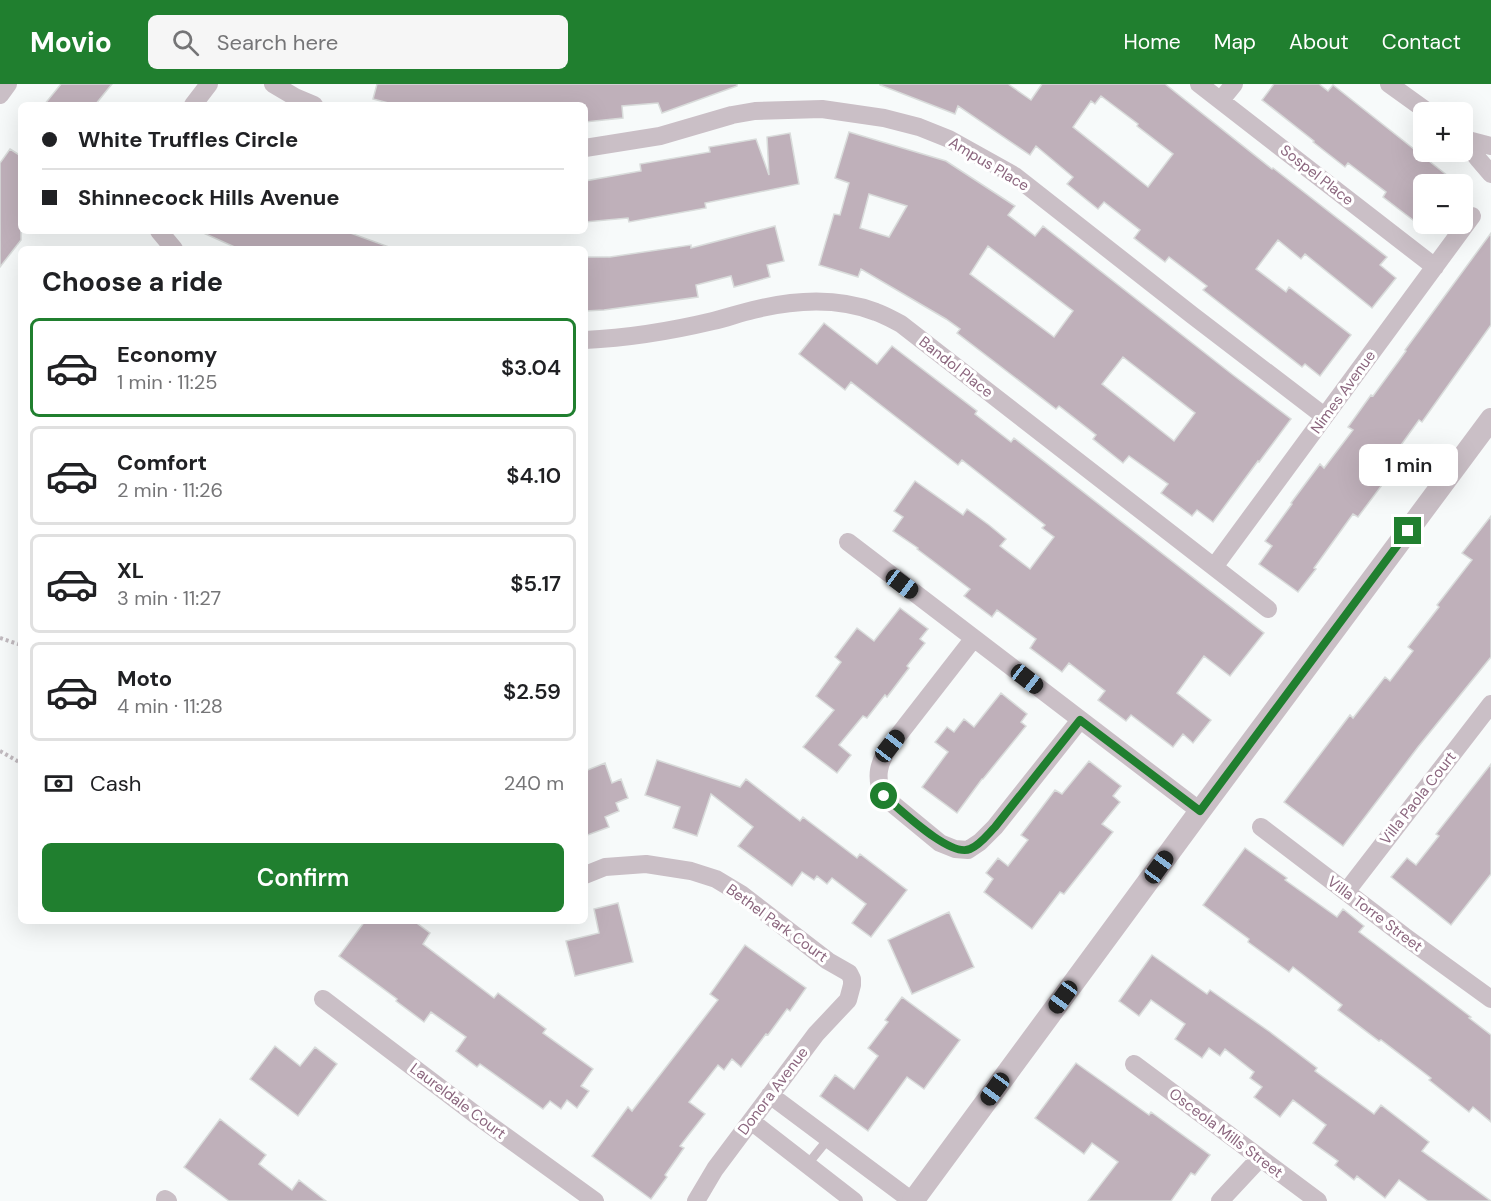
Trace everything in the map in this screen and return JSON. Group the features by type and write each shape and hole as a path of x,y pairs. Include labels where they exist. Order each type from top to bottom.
{"street":[{"path":"0,95 8,84"},
{"path":"195,102 209,84"},
{"path":"273,84 307,102"},
{"name":"Sospel Place","path":"1199,84 1435,267"},
{"path":"1221,100 1234,84"},
{"path":"1389,84 1414,102"},
{"name":"Ampus Place","path":"588,148 660,136 732,115 755,111 822,109 874,116 919,127 949,139 1015,176 1324,416"},
{"path":"1473,141 1491,146"},
{"path":"1473,152 1491,174"},
{"path":"162,234 172,246"},
{"name":"Nimes Avenue","path":"1214,567 1459,234"},
{"name":"Bandol Place","path":"588,340 656,334 795,302 845,303 876,311 901,324 1268,609"},
{"path":"771,1095 913,1201 1491,419"},
{"path":"848,542 1200,811"},
{"path":"974,638 882,757 879,771 879,786 884,796 940,843 955,849 968,850 980,842 995,827 1080,720"},
{"name":"Villa Paola Court","path":"1346,892 1491,704"},
{"name":"Villa Torre Street","path":"1261,826 1404,936 1491,999"},
{"name":"Bethel Park Court","path":"588,874 605,867 646,864 691,871 716,879 741,894 828,961 849,973 852,985"},
{"name":"Donora Avenue","path":"696,1201 715,1169 816,1034 848,1000 852,985"},
{"name":"Laureldale Court","path":"323,999 476,1115 595,1201"},
{"name":"Osceola Mills Street","path":"1134,1064 1318,1201"},
{"path":"751,1121 854,1201"},
{"path":"1220,1201 1260,1158"}],"lane":[{"path":"807,1165 829,1138"}],"path":[{"path":"0,638 18,644"},
{"path":"0,751 18,762"}],"building":[{"path":"61,84 112,84 97,102 46,102"},
{"path":"377,84 737,84 737,86 662,113 658,103 622,106 623,118 588,122 588,102 384,102 373,99"},
{"path":"1008,84 1031,100 1042,84 1165,84 1387,257 1380,265 1396,278 1372,308 1305,254 1301,259 1278,240 1256,269 1286,292 1289,287 1351,335 1320,376 1305,364 1302,367 1203,290 1207,286 1169,257 1165,262 1134,238 1140,230 1104,202 1098,209 1067,184 1073,177 1036,146 1030,155 958,106 955,114 880,85","holes":["1101,96 1138,124 1137,126 1173,154 1148,187 1073,127 1091,101 1095,104"]},
{"path":"1274,84 1319,84 1328,91 1333,85 1413,148 1413,162 1430,162 1445,174 1413,174 1413,220 1383,197 1386,192 1348,163 1345,167 1262,100"},
{"path":"849,132 946,161 1015,206 1008,215 1035,236 1043,226 1291,419 1213,522 1197,510 1192,516 1161,493 1168,484 1129,456 1123,463 1093,439 1096,435 1059,406 1056,409 957,333 960,329 946,319 861,269 858,277 819,265 834,214 840,215 849,183 835,178","holes":["869,194 907,206 889,237 860,228","988,246 1073,311 1054,337 970,274","1123,357 1195,413 1174,441 1102,384"]},
{"path":"790,133 799,184 705,203 706,208 629,222 628,218 588,222 588,180 641,171 640,164 710,152 709,147 756,139 769,175 767,137"},
{"path":"10,149 18,154 18,234 21,234 21,240 0,267 0,163"},
{"path":"775,226 784,261 767,265 770,277 734,287 731,276 696,285 698,297 588,311 588,257 610,257 691,245 691,248"},
{"path":"1491,233 1491,325 1422,422 1419,420 1375,481 1382,485 1358,517 1353,514 1298,592 1259,564 1272,546 1265,541 1320,464 1324,468 1353,430 1348,427"},
{"path":"206,234 353,234 386,246 232,246"},
{"path":"824,323 877,364 892,346 977,411 975,414 1011,442 1014,438 1264,633 1230,676 1204,656 1177,693 1211,720 1193,743 1183,734 1173,747 1131,715 1126,721 1098,700 1105,691 1069,663 1062,672 1030,648 1036,639 997,610 992,617 964,596 970,589 893,531 903,517 894,511 915,481 963,515 967,509 989,525 1006,539 1000,546 1030,569 1054,537 1042,528 1045,525 962,460 958,465 851,382 845,390 799,354"},
{"path":"1491,516 1491,657 1418,747 1343,846 1284,802 1350,715 1353,718 1385,677 1390,681 1413,651 1408,647 1472,560 1462,553"},
{"path":"900,608 928,629 920,639 925,643 887,697 885,695 867,718 863,716 839,745 851,755 837,773 803,747 834,710 816,696 841,662 835,657 857,628 874,641"},
{"path":"1001,693 1027,714 1021,722 1026,726 957,813 922,787 948,752 935,742 947,727 954,732 964,719 974,727"},
{"path":"657,760 740,787 746,779 800,821 803,817 857,858 860,854 907,890 871,937 852,923 866,904 832,878 827,884 817,876 814,880 802,872 792,886 738,846 753,827 711,794 697,836 673,828 680,807 645,795"},
{"path":"1089,761 1121,786 1113,796 1120,802 1102,824 1113,832 1064,894 1060,892 1032,929 984,892 993,879 986,873 998,858 1008,866 1028,840 1021,835 1055,790 1062,794"},
{"path":"605,763 612,783 621,779 628,798 616,803 619,811 605,817 609,827 588,835 588,770"},
{"path":"1491,764 1491,874 1451,925 1391,877 1407,858 1416,865 1439,836 1436,834"},
{"path":"1245,848 1337,917 1343,909 1364,926 1359,932 1471,1017 1469,1018 1491,1035 1491,1122 1473,1107 1469,1112 1429,1080 1431,1078 1338,1010 1342,1005 1293,967 1289,972 1203,905"},
{"path":"618,903 633,962 575,976 566,941 599,933 594,909"},
{"path":"949,912 974,967 912,994 888,940"},
{"path":"363,924 418,924 430,933 423,944 494,998 498,993 546,1029 543,1033 593,1069 581,1086 589,1091 577,1108 567,1100 561,1109 550,1101 543,1109 480,1064 477,1067 456,1051 466,1037 431,1012 424,1022 339,956"},
{"path":"745,945 806,988 790,1011 787,1009 741,1067 732,1059 724,1070 718,1065 689,1102 705,1114 680,1146 684,1148 651,1199 592,1156 628,1107 632,1111 718,1000 710,994"},
{"path":"1152,955 1207,994 1210,990 1270,1032 1317,1068 1315,1071 1374,1114 1381,1105 1429,1142 1422,1151 1491,1201 1428,1201 1399,1180 1385,1198 1357,1176 1354,1180 1335,1165 1338,1161 1313,1143 1326,1125 1293,1100 1280,1117 1254,1097 1262,1087 1250,1078 1254,1072 1225,1049 1220,1056 1209,1048 1202,1058 1175,1039 1185,1024 1151,1000 1139,1016 1119,1001"},
{"path":"902,997 960,1040 924,1089 907,1077 868,1131 820,1096 835,1075 854,1089 878,1056 868,1048 888,1022 885,1020"},
{"path":"275,1046 300,1066 315,1047 337,1064 298,1116 250,1079"},
{"path":"1076,1063 1149,1115 1151,1112 1210,1155 1195,1175 1191,1173 1171,1201 1088,1201 1118,1162 1092,1143 1084,1154 1035,1118"},
{"path":"220,1119 266,1155 259,1164 292,1190 299,1180 326,1201 229,1201 184,1167"}],"route":[{"path":"884,796 940,843 955,849 968,850 995,827 1080,720 1200,811 1408,531"}]}
